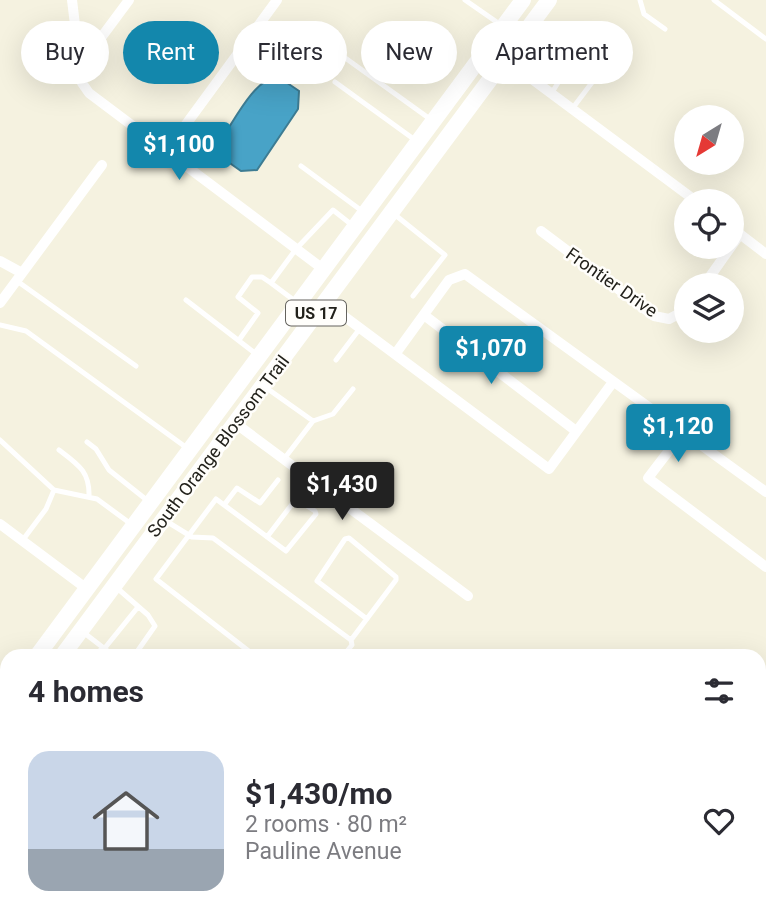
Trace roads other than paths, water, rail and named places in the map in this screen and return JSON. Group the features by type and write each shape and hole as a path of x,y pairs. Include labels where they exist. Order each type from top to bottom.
{"main road":[{"name":"South Orange Blossom Trail","path":"508,21 523,0"},
{"name":"South Orange Blossom Trail","path":"533,21 549,0"},
{"name":"South Orange Blossom Trail","path":"42,649 471,70"},
{"name":"South Orange Blossom Trail","path":"67,649 486,84"},
{"path":"235,423 232,413 237,385"},
{"path":"207,426 211,436 207,461"}],"street":[{"path":"72,0 75,21"},
{"path":"109,27 129,0"},
{"path":"165,153 277,0"},
{"path":"83,84 89,93 165,153 323,269"},
{"path":"539,84 680,189"},
{"path":"0,303 102,165"},
{"name":"Frontier Drive","path":"541,231 654,316 669,319 674,316"},
{"path":"744,237 766,254"},
{"path":"0,261 20,277"},
{"path":"396,353 450,280 460,273 470,276 766,492"},
{"path":"325,302 549,469 613,382"},
{"path":"424,315 576,431"},
{"path":"235,423 468,596"},
{"path":"684,431 648,478 766,567"},
{"path":"0,524 87,589"}],"lane":[{"path":"465,0 496,21"},
{"path":"640,0 644,13 665,29"},
{"path":"714,0 766,39"},
{"path":"347,59 433,121"},
{"path":"338,84 417,142"},
{"path":"551,93 557,84"},
{"path":"572,109 591,84"},
{"path":"301,166 365,213"},
{"path":"271,283 296,249 333,210 354,227"},
{"path":"391,212 445,255 413,296"},
{"path":"20,277 136,366"},
{"path":"239,341 258,313 238,297 252,277 262,277 298,303"},
{"path":"186,300 258,356"},
{"path":"0,325 26,331 189,450"},
{"path":"336,360 361,327"},
{"path":"263,385 313,421"},
{"path":"284,460 313,421 333,414 353,388"},
{"path":"0,440 54,490 97,499 133,526"},
{"path":"87,442 96,449 109,470 150,503"},
{"path":"59,450 83,468 89,480 89,497"},
{"path":"224,505 237,488 260,503 278,480"},
{"path":"22,541 47,509 54,490"},
{"path":"246,649 157,583 156,579 213,500 224,505 267,537 289,551 315,511 296,499 267,537"},
{"path":"164,519 188,535 213,538 351,640"},
{"path":"349,649 352,645 351,640 367,619 396,577 349,538 345,539 317,581 367,619"},
{"path":"114,586 155,626 139,649"},
{"path":"81,631 104,648 138,607"}],"water":[{"path":"289,84 299,91 298,109 257,170 241,171 217,154 218,144 259,86"}]}
